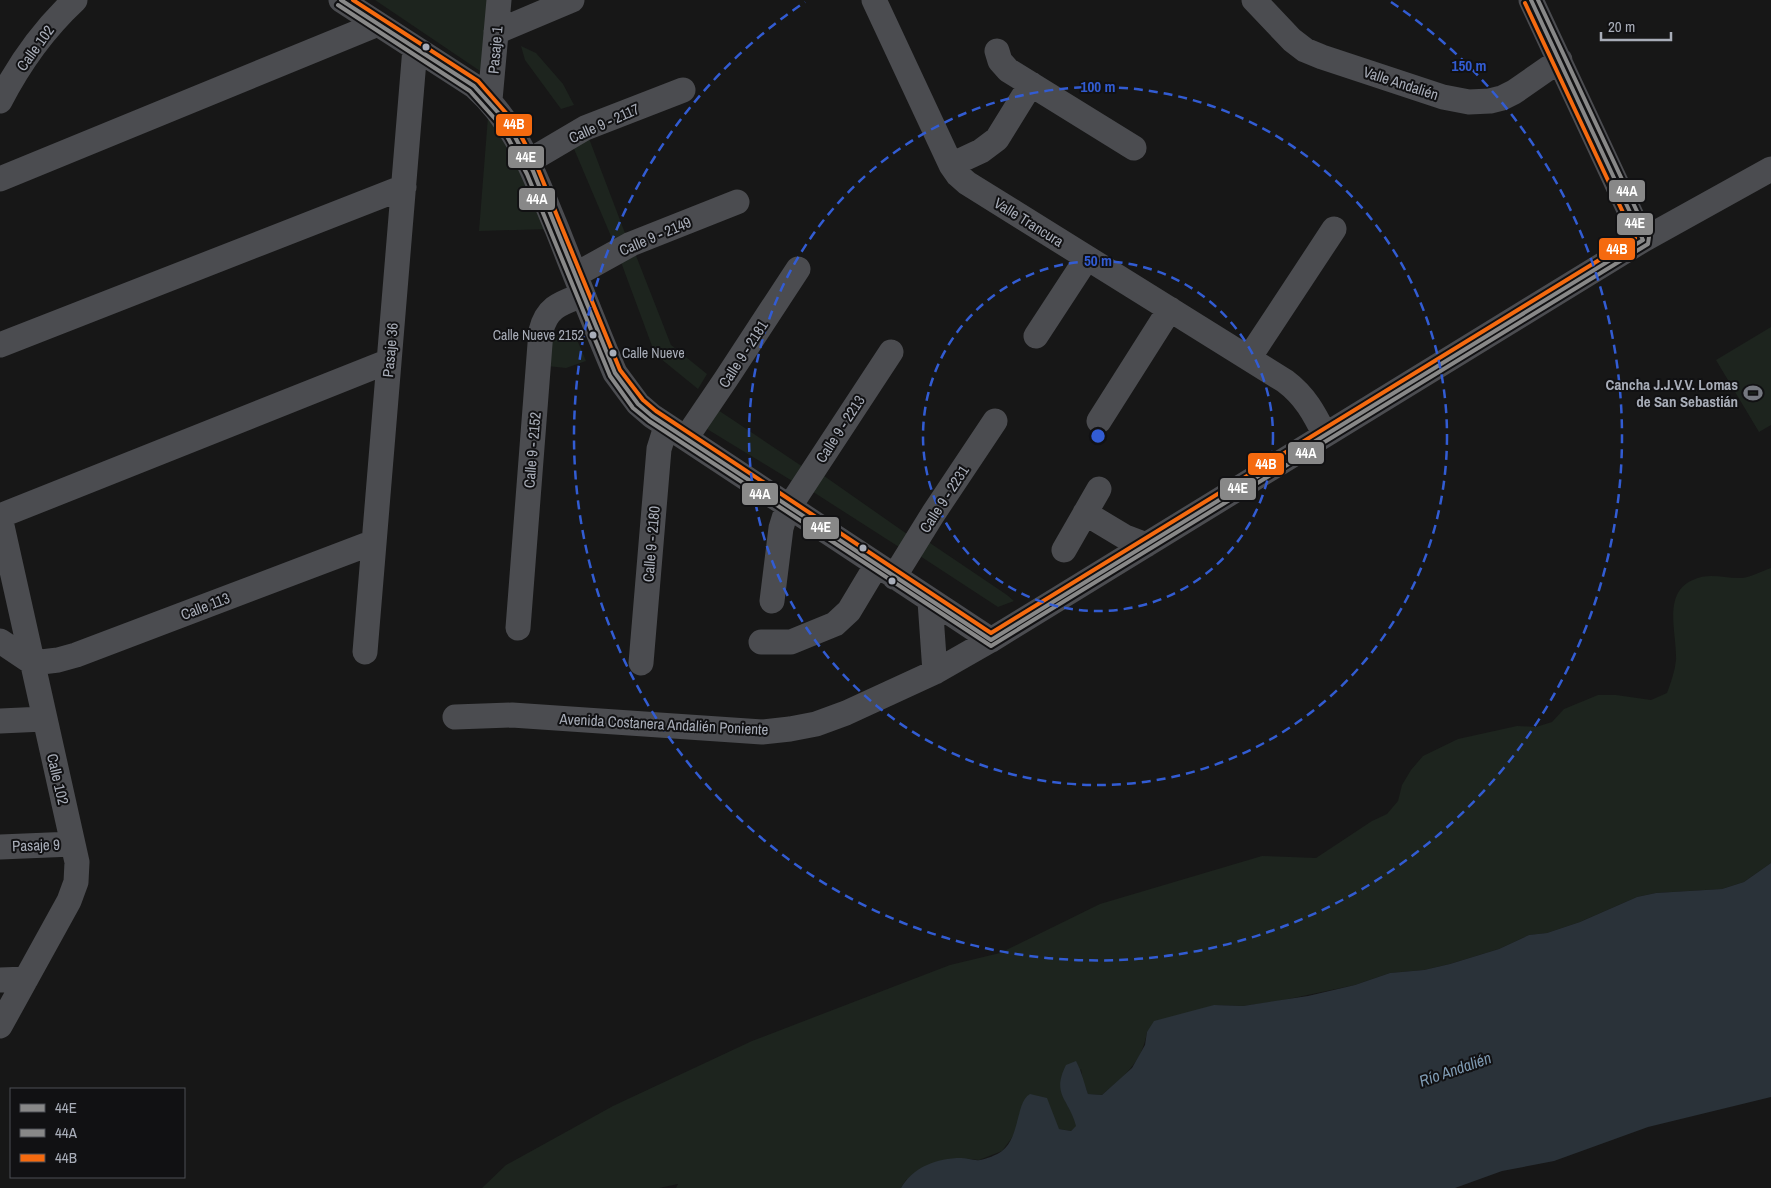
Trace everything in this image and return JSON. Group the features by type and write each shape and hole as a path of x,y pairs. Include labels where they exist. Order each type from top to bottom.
{"street":[{"name":"Calle 102","path":"0,101 21,66 47,30 76,0"},
{"path":"341,0 474,86 490,100 509,126 529,161 615,373 638,404 652,416 990,640"},
{"name":"Pasaje 1","path":"490,100 499,0"},
{"path":"496,32 572,0"},
{"name":"Valle Trancura","path":"874,0 951,165 958,175 967,183 1285,381 1301,394 1314,412 1325,435"},
{"name":"Valle Andalién","path":"1254,0 1292,40 1305,50 1456,100 1480,102 1502,98 1514,92 1560,60"},
{"path":"1532,0 1643,240"},
{"path":"0,179 378,24"},
{"name":"Pasaje 36","path":"365,652 415,48"},
{"path":"997,51 1004,66 1134,148"},
{"path":"951,165 981,151 997,139 1031,84"},
{"name":"Calle 9 - 2117","path":"529,161 584,128 683,90"},
{"name":"Avenida Costanera Andalién Poniente","path":"455,717 512,715 762,732 816,724 846,713 935,672 990,640 1643,240 1771,169"},
{"path":"0,345 404,187"},
{"name":"Calle 9 - 2149","path":"579,285 632,244 737,202"},
{"path":"1249,358 1334,229"},
{"path":"1036,336 1087,258"},
{"name":"Calle 9 - 2181","path":"677,432 726,379 798,268"},
{"name":"Calle 9 - 2152","path":"518,628 541,331 550,311 579,285"},
{"path":"1099,421 1170,310"},
{"name":"Calle 9 - 2213","path":"772,601 780,528 789,507 891,352"},
{"path":"0,516 389,361"},
{"name":"Calle 9 - 2231","path":"761,642 790,642 835,624 849,611 933,514 995,421"},
{"name":"Calle 9 - 2180","path":"641,663 659,450 664,433 677,432"},
{"path":"1064,550 1099,489"},
{"path":"1085,512 1126,536 1146,545"},
{"name":"Calle 102","path":"0,516 77,862 76,882 70,901 0,1026"},
{"name":"Calle 113","path":"33,663 58,660 76,655 374,542"},
{"path":"930,601 935,672"},
{"path":"0,641 33,663"},
{"path":"0,720 44,719"},
{"name":"Pasaje 9","path":"0,847 73,844"},
{"path":"0,980 26,979"}],"shaded area":[{"path":"375,0 492,0 483,73"},
{"path":"521,46 536,53 563,84 574,105 561,109 525,60"},
{"path":"489,104 549,229 479,231"},
{"path":"585,128 628,241 616,248 569,137"},
{"path":"633,248 671,345 707,374 698,389 655,354 618,254"},
{"name":"Cancha J.J.V.V. Lomas de San Sebastián","path":"1771,327 1771,425 1759,432 1716,360"},
{"path":"573,330 586,361 566,368 547,366 550,338"},
{"path":"718,410 803,467 794,482 707,429"},
{"path":"817,471 907,534 899,547 807,488"},
{"path":"927,541 1014,601 998,607 920,556"},
{"path":"1771,568 1771,863 1744,882 1722,889 1656,893 1637,897 1580,922 1547,933 1529,935 1499,949 1450,964 1424,970 1390,973 1355,985 1279,1001 1243,1006 1214,1005 1147,1032 1141,1052 1131,1068 1102,1095 1088,1094 1083,1082 1081,1069 1065,1101 1074,1116 1077,1126 1071,1131 1059,1129 1019,1113 1019,1120 1014,1135 1002,1151 979,1160 960,1158 906,1180 901,1188 676,1188 678,1184 659,1188 482,1188 506,1165 613,1106 752,1041 950,965 1000,953 1100,904 1262,856 1316,858 1372,821 1387,814 1398,801 1402,785 1411,770 1423,756 1458,739 1517,726 1536,727 1552,722 1564,709 1598,695 1616,695 1651,700 1667,693 1676,660 1674,604 1677,594 1683,586 1705,576 1742,578"}],"water":[{"name":"Río Andalién","path":"1771,863 1771,1097 1648,1127 1554,1161 1502,1171 1455,1188 901,1188 912,1174 926,1165 952,1158 980,1160 1002,1151 1012,1138 1022,1104 1030,1094 1047,1098 1059,1129 1071,1131 1076,1126 1063,1097 1060,1083 1066,1065 1076,1061 1088,1094 1102,1095 1132,1068 1145,1045 1147,1032 1154,1021 1214,1005 1243,1006 1308,996 1355,985 1390,973 1424,970 1450,964 1499,949 1529,935 1547,933 1580,922 1637,897 1656,893 1722,889 1744,882"}],"transit line":[{"name":"44E","path":"341,0 474,86 502,117 533,171 615,373 638,404 652,416 991,640 1643,240 1531,0"},
{"name":"44B","path":"353,0 478,81 507,114 519,132 538,169 620,370 643,400 656,411 991,633 1635,238 1525,3"},
{"name":"44A","path":"338,5 470,91 497,121 527,174 610,376 633,408 649,421 991,646 1648,244 1649,237 1538,0"}],"place":[{"name":"Calle Nueve 2152","path":"593,335"},
{"name":"Calle Nueve","path":"613,353"},
{"name":"Cancha J.J.V.V. Lomas de San Sebastián","path":"1753,393"}]}
